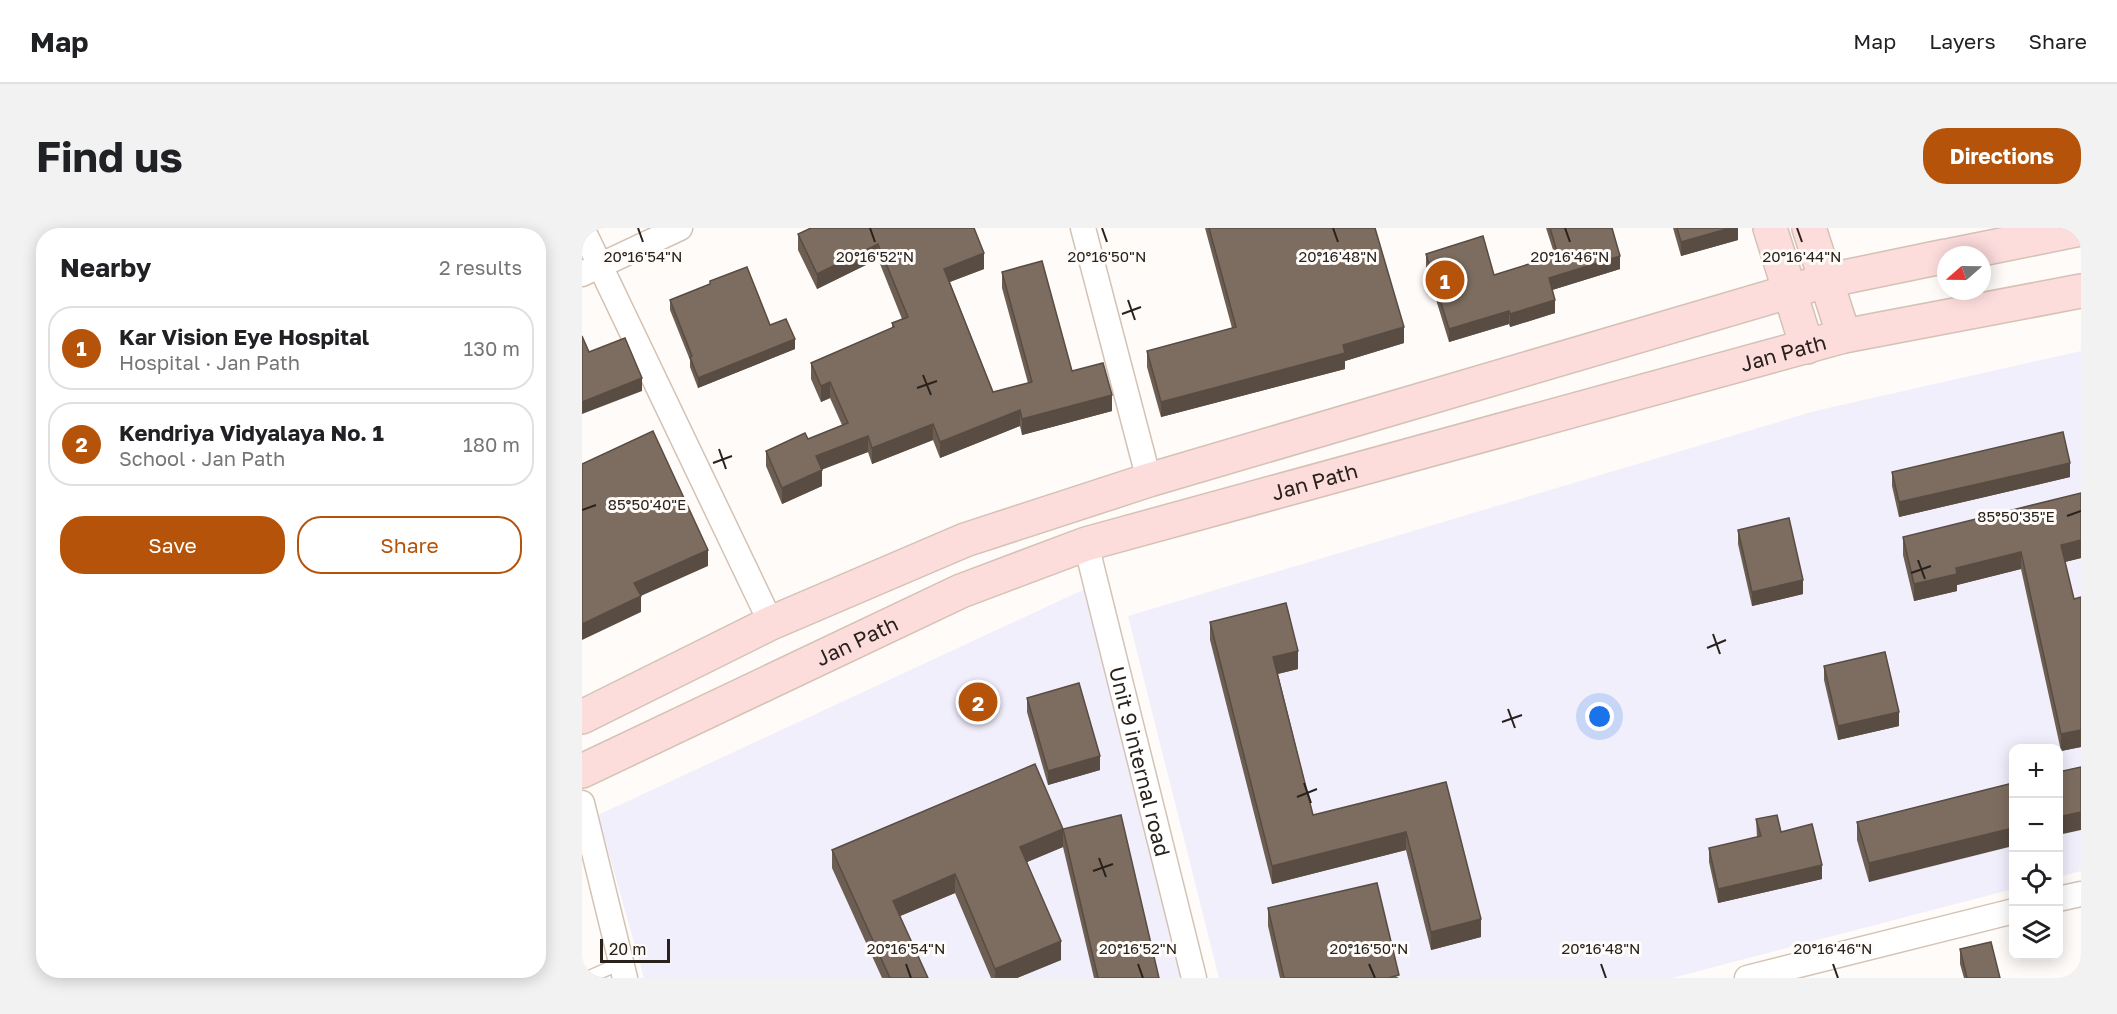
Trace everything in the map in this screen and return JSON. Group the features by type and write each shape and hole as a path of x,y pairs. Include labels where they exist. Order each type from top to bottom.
{"main road":[{"path":"1770,228 1807,347"},
{"path":"1809,228 1844,336"},
{"path":"1991,247 2081,229"},
{"path":"582,717 771,623 965,540 1149,480 1825,281 1937,258"},
{"name":"Jan Path","path":"582,771 961,591 1086,544 1844,336 2081,291"}],"street":[{"path":"582,228 591,269 771,623"},
{"path":"591,269 680,228"},
{"path":"1083,228 1149,480"},
{"name":"Unit 9 internal road","path":"1086,544 1194,978"},
{"path":"582,803 623,970"},
{"path":"2063,898 2081,894"},
{"path":"1747,978 2009,912"}],"lane":[{"path":"587,978 623,970"}],"shaded area":[{"path":"2081,351 2081,871 2063,876 2063,744 2009,744 2009,890 1672,978 1219,978 1128,616 1815,411"},
{"path":"1085,589 1186,978 644,978 598,815"}],"building":[{"path":"811,228 974,228 984,253 944,269 993,392 1032,382 1002,272 1042,261 1072,371 1103,363 1112,395 1022,419 1020,410 940,442 933,424 872,448 868,436 816,456 822,470 782,488 766,451 805,433 808,439 848,423 830,382 821,386 811,363 894,327 892,323 908,317 878,244 817,274 798,234"},
{"path":"1209,228 1375,228 1404,327 1343,345 1345,353 1161,402 1147,351 1236,327"},
{"path":"1550,228 1612,228 1620,256 1549,278 1555,300 1449,329 1426,254 1483,236 1494,275 1558,255"},
{"path":"1677,228 1730,228 1681,242"},
{"path":"747,267 770,325 786,319 795,339 698,378 670,300"},
{"path":"582,336 589,352 625,338 642,378 582,402"},
{"path":"653,431 708,550 634,583 641,596 582,624 582,464"},
{"path":"2063,432 2070,463 1899,502 1892,472"},
{"path":"2081,493 2081,540 2061,545 2074,599 2081,597 2081,730 2061,734 2021,552 1956,568 1957,574 1914,584 1903,537"},
{"path":"1789,518 1803,580 1752,592 1738,530"},
{"path":"1286,603 1298,651 1273,657 1313,815 1446,782 1481,919 1431,932 1406,832 1272,866 1210,622"},
{"path":"1885,652 1899,712 1838,726 1824,666"},
{"path":"1079,683 1100,756 1048,771 1027,698"},
{"path":"1035,764 1063,829 1020,847 1061,941 995,969 955,874 893,901 928,978 890,978 832,850"},
{"path":"2081,767 2081,812 2063,816 2063,798 2063,771"},
{"path":"2009,784 2009,829 1869,863 1857,822"},
{"path":"1121,815 1159,978 1098,978 1063,829"},
{"path":"1777,815 1781,832 1812,824 1822,865 1718,889 1709,848 1761,836 1756,819"},
{"path":"1377,883 1399,975 1388,978 1284,978 1268,908"},
{"path":"1991,942 2000,978 1967,978 1960,949"}],"place":[{"name":"Kar Vision Eye Hospital","path":"1445,280"},
{"name":"Kendriya Vidyalaya No. 1","path":"978,702"}]}
